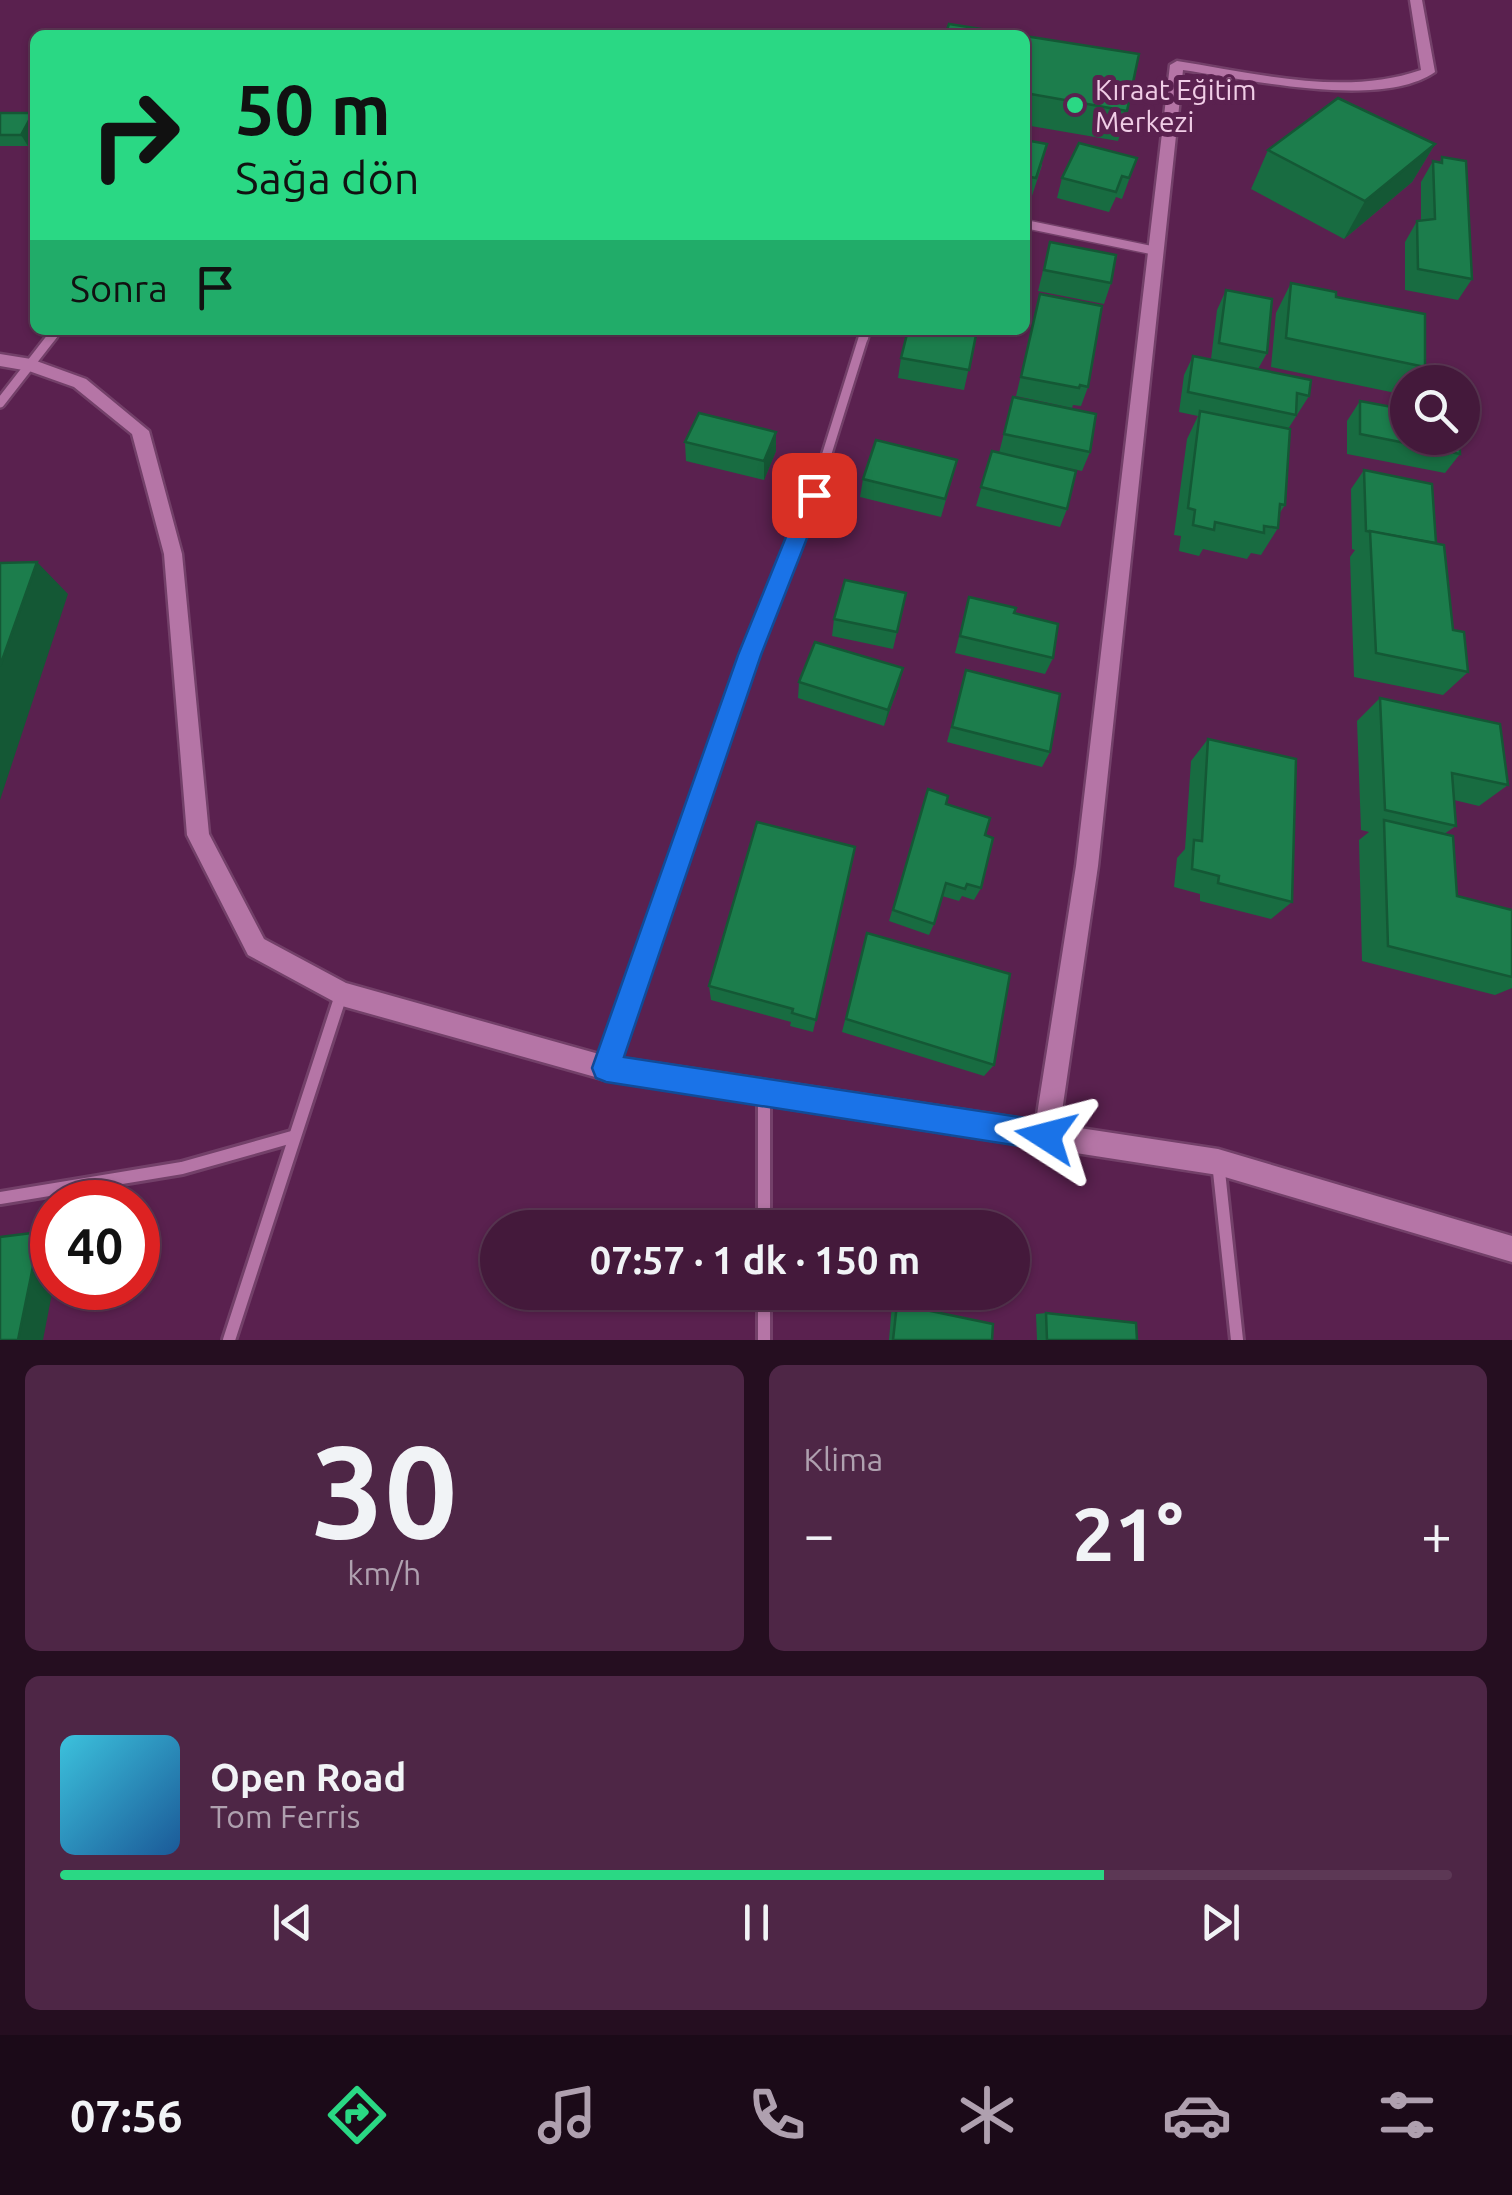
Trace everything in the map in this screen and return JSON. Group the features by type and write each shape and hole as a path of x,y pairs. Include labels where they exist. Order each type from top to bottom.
{"street":[{"path":"1046,1136 1088,866 1176,65 1363,88 1405,84 1428,72 1416,0"},
{"path":"1030,225 1156,250"},
{"path":"0,402 53,335"},
{"path":"606,1068 750,655 814,495 864,335"},
{"path":"0,360 80,383 140,431 173,554 198,835 256,947 342,994 606,1068 1218,1162 1512,1250"},
{"path":"229,1340 342,994"},
{"path":"764,1092 764,1210"},
{"path":"0,1198 182,1168 292,1138"},
{"path":"1218,1162 1237,1340"},
{"path":"764,1310 764,1340"}],"building":[{"path":"949,24 988,30 947,30"},
{"path":"1030,37 1139,54 1127,111 1030,94"},
{"path":"1338,98 1435,144 1365,201 1268,150"},
{"path":"0,113 30,113 21,135 0,135"},
{"path":"1030,141 1047,144 1036,178 1030,177"},
{"path":"1079,143 1137,158 1129,178 1122,176 1116,192 1062,178"},
{"path":"1442,157 1466,161 1472,279 1418,269 1417,221 1435,219 1433,161 1442,163"},
{"path":"1050,242 1116,255 1111,283 1044,270"},
{"path":"1291,283 1336,292 1336,297 1425,314 1425,365 1415,365 1286,338"},
{"path":"1226,290 1272,299 1267,353 1219,343"},
{"path":"1040,294 1102,306 1088,387 1021,377"},
{"path":"907,335 976,335 969,370 901,358"},
{"path":"1193,356 1311,380 1309,396 1297,393 1296,415 1188,392"},
{"path":"1013,397 1096,414 1090,452 1004,434"},
{"path":"1360,401 1390,407 1390,440 1360,434"},
{"path":"1200,411 1290,429 1285,505 1280,504 1278,528 1264,526 1264,533 1215,522 1214,530 1193,525 1195,510 1188,508"},
{"path":"699,413 776,432 764,461 685,442"},
{"path":"876,440 957,460 945,499 863,479"},
{"path":"992,451 1076,471 1067,509 981,487"},
{"path":"1364,470 1432,484 1436,543 1366,531"},
{"path":"1370,531 1444,545 1453,630 1464,632 1468,672 1376,653"},
{"path":"37,562 0,666 0,563"},
{"path":"845,580 906,593 897,632 834,619"},
{"path":"969,597 1016,608 1014,613 1058,624 1053,658 960,636"},
{"path":"815,642 903,668 888,710 799,682"},
{"path":"966,670 1060,694 1050,752 952,727"},
{"path":"1380,698 1500,724 1508,785 1452,773 1456,826 1385,810"},
{"path":"1208,739 1296,759 1292,902 1218,883 1219,876 1192,869 1194,840 1202,841"},
{"path":"928,789 948,796 946,804 990,818 985,835 993,838 981,888 967,884 965,889 946,883 934,924 893,910"},
{"path":"1384,820 1453,836 1457,896 1512,910 1512,977 1388,946"},
{"path":"757,822 855,847 816,1020 792,1013 793,1009 709,986"},
{"path":"867,933 1010,974 994,1065 846,1019"},
{"path":"30,1233 30,1281 18,1340 0,1340 0,1237"},
{"path":"896,1310 926,1310 993,1324 992,1340 893,1340"},
{"path":"1046,1313 1136,1323 1137,1340 1047,1340"}],"place":[{"name":"Kıraat Eğitim Merkezi","path":"1075,105"}],"route":[{"path":"814,495 750,655 606,1068 1046,1136"}]}
